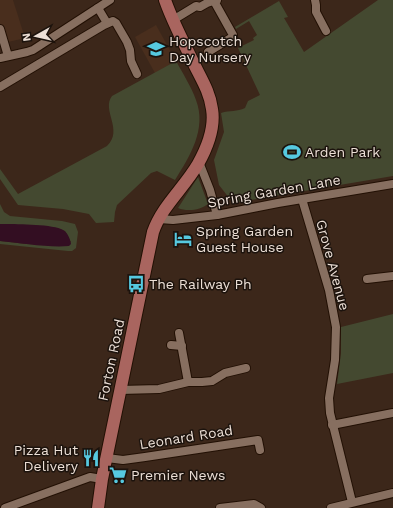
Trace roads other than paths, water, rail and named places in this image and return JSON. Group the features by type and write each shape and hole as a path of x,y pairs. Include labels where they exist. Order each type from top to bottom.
{"main road":[{"name":"Forton Road","path":"98,508 102,479 152,238 159,220 174,196 199,162 212,128 212,109 208,91 173,20 165,0"}],"street":[{"path":"0,29 4,57 33,50 110,0"},
{"path":"173,20 194,3 200,7 215,0 233,35 231,38 208,52"},
{"path":"317,1 316,12 326,31"},
{"path":"98,8 107,23"},
{"path":"0,87 107,23 115,22 128,44 130,61 137,74"},
{"path":"199,162 208,182 217,215"},
{"name":"Spring Garden Lane","path":"159,220 173,220 217,215 393,184"},
{"name":"Grove Avenue","path":"302,199 329,290 336,326 335,360 329,398 332,425 352,502"},
{"path":"367,279 393,276"},
{"path":"179,333 188,382"},
{"path":"171,345 182,346"},
{"path":"120,390 159,389 188,382 202,382 212,380 225,373 246,368"},
{"path":"332,425 393,413"},
{"name":"Leonard Road","path":"107,458 123,460 258,440 260,450"},
{"path":"5,508 90,477 102,479"},
{"path":"331,508 393,493"},
{"path":"220,508 254,504 262,508"}],"place":[{"name":"Hopscotch Day Nursery","path":"156,49"},
{"name":"Arden Park","path":"292,152"},
{"name":"Spring Garden Guest House","path":"183,239"},
{"name":"The Railway Ph","path":"136,284"},
{"name":"Pizza Hut Delivery","path":"91,458"},
{"name":"Premier News","path":"118,475"}]}
